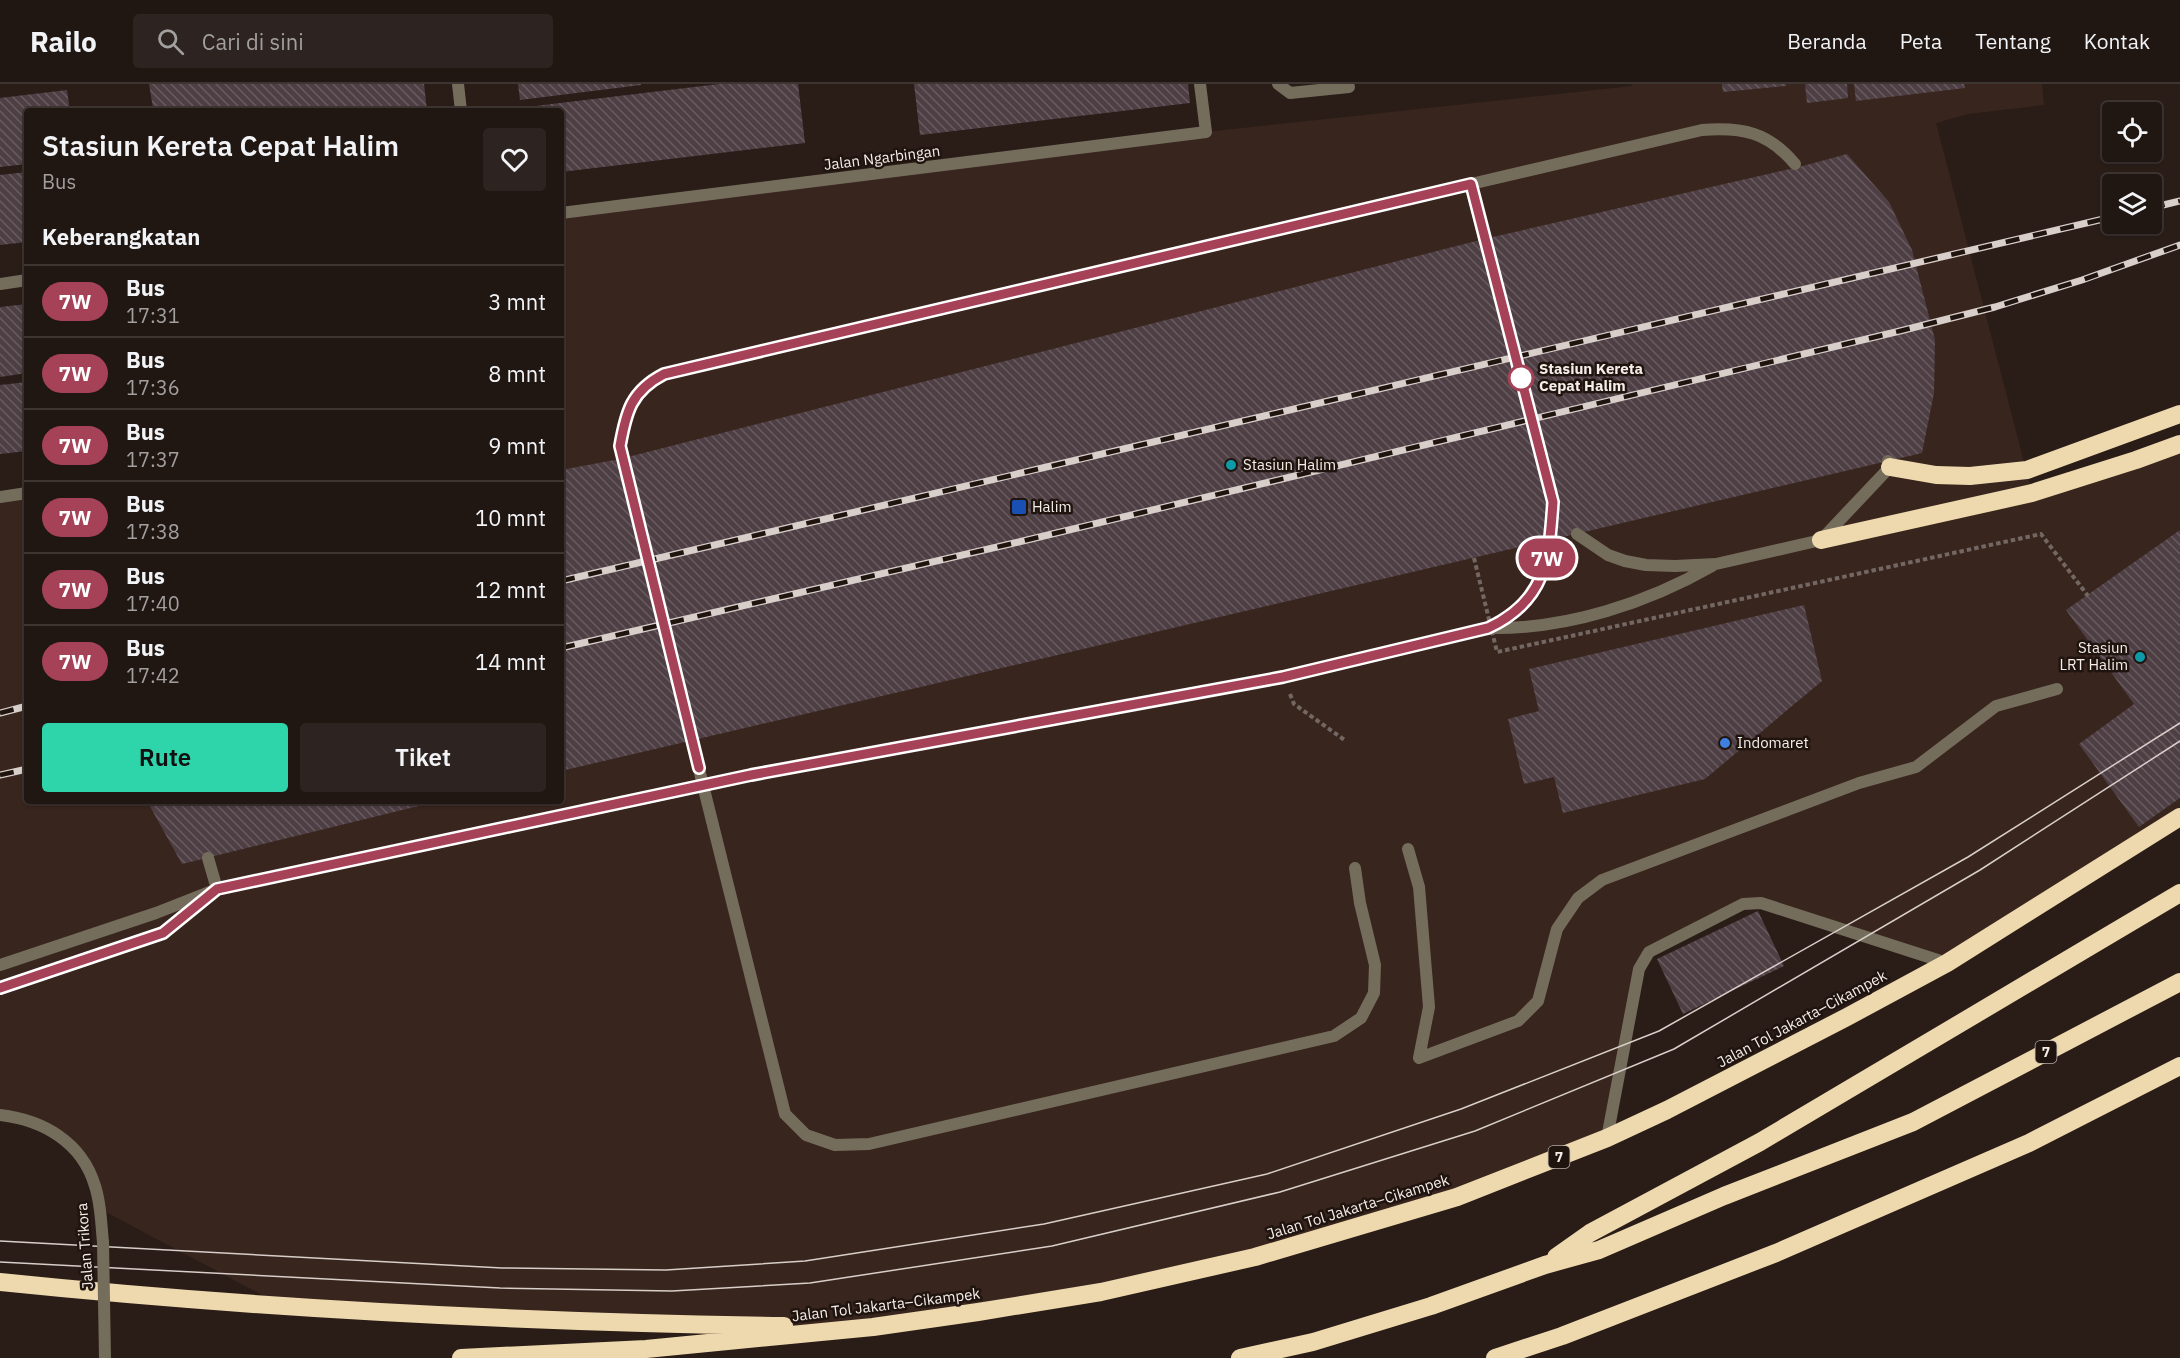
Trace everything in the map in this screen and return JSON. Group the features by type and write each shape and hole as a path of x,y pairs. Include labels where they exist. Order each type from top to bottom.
{"highway":[{"path":"1889,464 1936,475 1970,476 2027,470 2180,414"},
{"path":"1821,540 2032,494 2180,444"},
{"name":"Jalan Tol Jakarta–Cikampek","path":"461,1358 646,1349 873,1327 1101,1292 1255,1257 1457,1197 1607,1138 1740,1072 1947,963 2180,817"},
{"name":"7","path":"1545,1265 1590,1233 1760,1142 2180,893"},
{"name":"7","path":"1240,1358 1313,1342 1421,1309 1545,1265 1599,1250 1724,1196 1913,1122 2180,981"},
{"path":"1495,1358 1562,1336 1776,1253 2029,1143 2180,1066"},
{"path":"0,1282 285,1307 477,1318 873,1327"}],"street":[{"path":"458,84 461,108"},
{"name":"Jalan Ngarbingan","path":"564,213 1206,132 1200,84"},
{"path":"1278,84 1290,93 1349,87"},
{"path":"620,446 624,420 639,391 664,374 1702,130 1724,128 1764,136 1783,149 1795,164"},
{"path":"1471,184 1484,239"},
{"path":"0,284 24,280"},
{"path":"1577,534 1608,555 1625,561 1646,565 1675,566 1716,564 1821,540 1889,464"},
{"path":"0,497 24,494"},
{"path":"0,965 156,913 217,889 751,775 1283,677 1488,628 1503,621 1526,603 1540,578 1551,540"},
{"path":"1488,628 1531,627 1618,607 1681,584 1716,564"},
{"path":"1408,849 1419,887 1428,1007 1419,1058 1518,1022 1538,1001 1557,929 1578,898 1602,880 1858,783 1916,767 1996,706 2057,689"},
{"path":"694,749 785,1114 806,1135 835,1145 869,1144 1334,1036 1361,1018 1374,993 1375,964 1360,903 1355,868"},
{"path":"208,858 217,889"},
{"path":"0,988 163,933 217,889"},
{"path":"1607,1138 1639,969 1649,952 1660,946 1743,904 1761,903 1947,963"},
{"name":"Jalan Trikora","path":"0,1115 22,1117 48,1128 68,1143 84,1162 95,1184 103,1242 105,1358"}],"path":[{"path":"1474,558 1497,652 2041,534 2088,596"},
{"path":"1283,677 1294,704 1346,741"}],"shaded area":[{"name":"Stasiun Halim","path":"1633,84 2042,84 2044,105 1968,114 1936,123 2032,493 2180,444 2180,817 1947,963 1761,903 1743,904 1650,952 1639,969 1607,1138 1255,1257 873,1327 650,1324 285,1307 100,1209 95,1184 67,1143 0,1115 0,497 24,494 24,804 564,804 564,213 1206,132 1632,86"}],"building":[{"path":"149,84 424,84 427,108 153,108"},
{"path":"518,84 641,84 641,85 520,100"},
{"path":"719,84 798,84 805,143 564,172 564,108 527,107"},
{"path":"914,84 1188,84 1190,103 920,135"},
{"path":"1722,84 1786,84 1786,86 1723,92"},
{"path":"1805,84 1847,84 1848,98 1807,103"},
{"path":"1854,84 1964,84 1965,88 1856,101"},
{"path":"67,90 70,108 24,108 24,164 0,167 0,98"},
{"name":"Stasiun Halim","path":"1847,154 1889,202 1912,250 1935,340 1934,393 1922,453 564,770 564,469 620,459 1484,239"},
{"path":"24,172 24,242 0,245 0,175"},
{"path":"24,304 24,373 0,377 0,307"},
{"path":"24,382 24,451 0,454 0,385"},
{"name":"Stasiun LRT Halim","path":"2180,530 2180,798 2139,827 2079,744 2134,704 2066,610"},
{"path":"1804,605 1822,681 1705,779 1563,813 1554,777 1524,784 1508,719 1539,711 1529,669"},
{"path":"149,804 427,804 182,864"},
{"path":"1758,911 1784,966 1683,1014 1657,959"}],"tram line":[{"path":"0,1241 502,1268 666,1270 805,1261 1044,1224 1267,1174 1461,1109 1659,1031 1968,857 2180,723"},
{"path":"0,1262 500,1288 672,1291 810,1283 1052,1246 1280,1192 1475,1131 1674,1049 1980,870 2180,741"}],"railway":[{"path":"2162,205 2180,201"},
{"path":"564,580 2102,219"},
{"path":"564,647 1027,540 1900,331 1995,307 2082,280 2180,245"},
{"path":"0,713 24,707"},
{"path":"0,775 24,770"}],"bus line":[{"name":"7W","path":"0,988 163,933 217,889 751,775 1283,677 1488,628 1503,621 1526,603 1540,578 1551,540 1553,502 1471,184 664,374 651,381 639,391 630,406 624,420 620,446 699,768"}],"place":[{"name":"Stasiun Kereta Cepat Halim","path":"1521,378"},
{"name":"Stasiun Halim","path":"1231,465"},
{"name":"Halim","path":"1019,507"},
{"name":"Stasiun LRT Halim","path":"2140,657"},
{"name":"Indomaret","path":"1725,743"}]}
